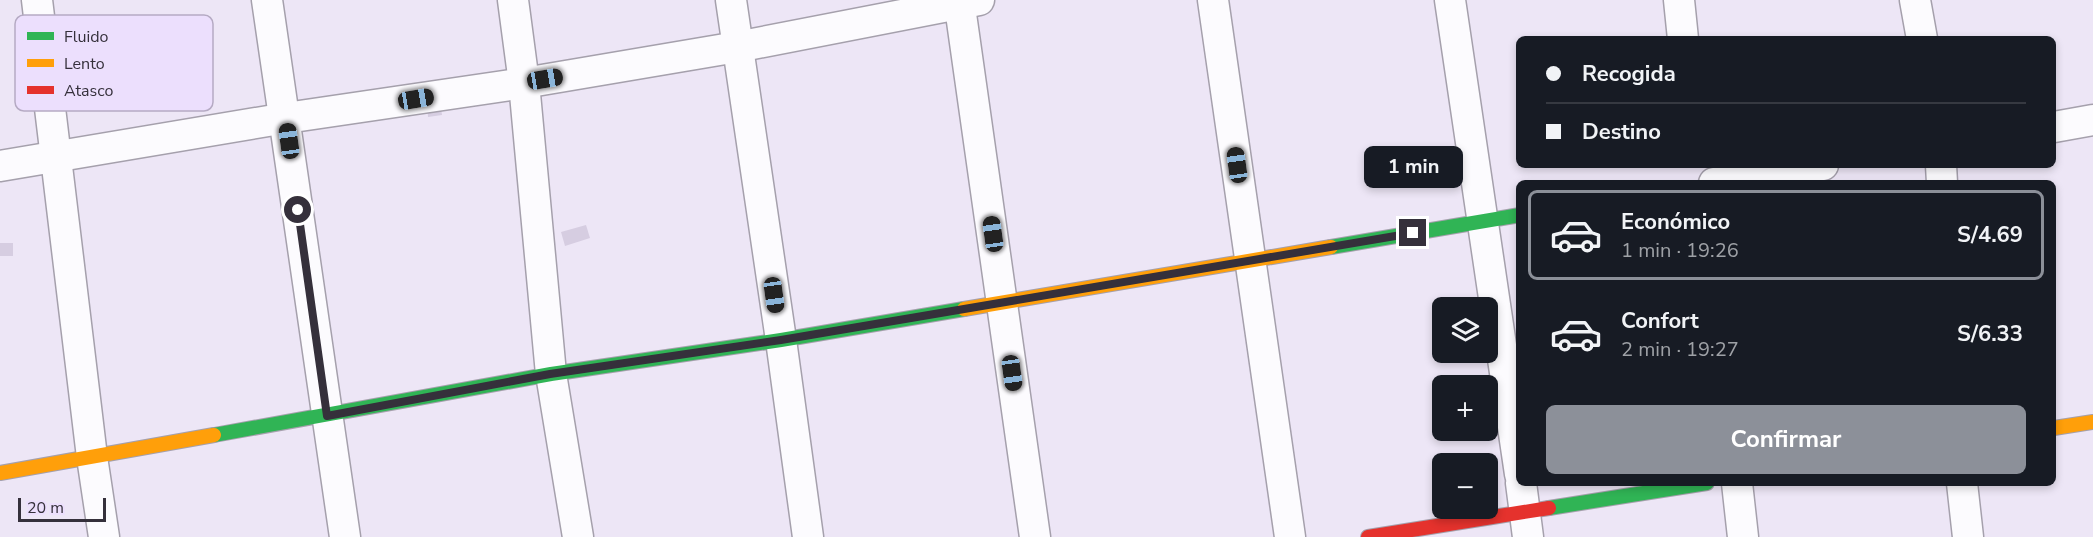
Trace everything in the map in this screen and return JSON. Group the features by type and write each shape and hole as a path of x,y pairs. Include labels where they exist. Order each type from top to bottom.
{"street":[{"path":"37,0 39,15"},
{"path":"267,0 286,118 345,537"},
{"path":"513,0 524,83 550,374 578,537"},
{"path":"731,0 808,537"},
{"path":"1213,0 1290,537"},
{"path":"1450,0 1516,447"},
{"path":"1679,0 1683,36"},
{"path":"1915,0 1921,36"},
{"path":"0,166 737,47 966,1 1003,303 1035,537"},
{"path":"51,111 92,457 104,537"},
{"path":"2056,127 2093,120"},
{"path":"1732,180 1805,168"},
{"path":"0,473 327,416 550,374 781,340 1516,216"},
{"path":"2056,428 2093,422"},
{"path":"1521,486 1527,525"},
{"path":"1368,537 1527,525 1694,486"},
{"path":"1737,486 1743,537"},
{"path":"1962,486 1968,537"}],"building":[{"path":"440,102 442,115 428,117 427,104"},
{"path":"586,225 590,238 565,246 561,232"},
{"path":"0,243 13,243 13,256 0,256"}],"traffic: fast":[{"path":"1331,247 1516,216"},
{"path":"214,435 551,374 781,340 964,309"},
{"path":"1549,508 1688,486"}],"traffic: slow":[{"path":"964,309 1331,247"},
{"path":"2056,428 2093,422"},
{"path":"0,473 214,435"}],"traffic: jam":[{"path":"1368,537 1549,508"}],"route":[{"path":"298,210 327,416 550,374 781,340 1413,233"}]}
